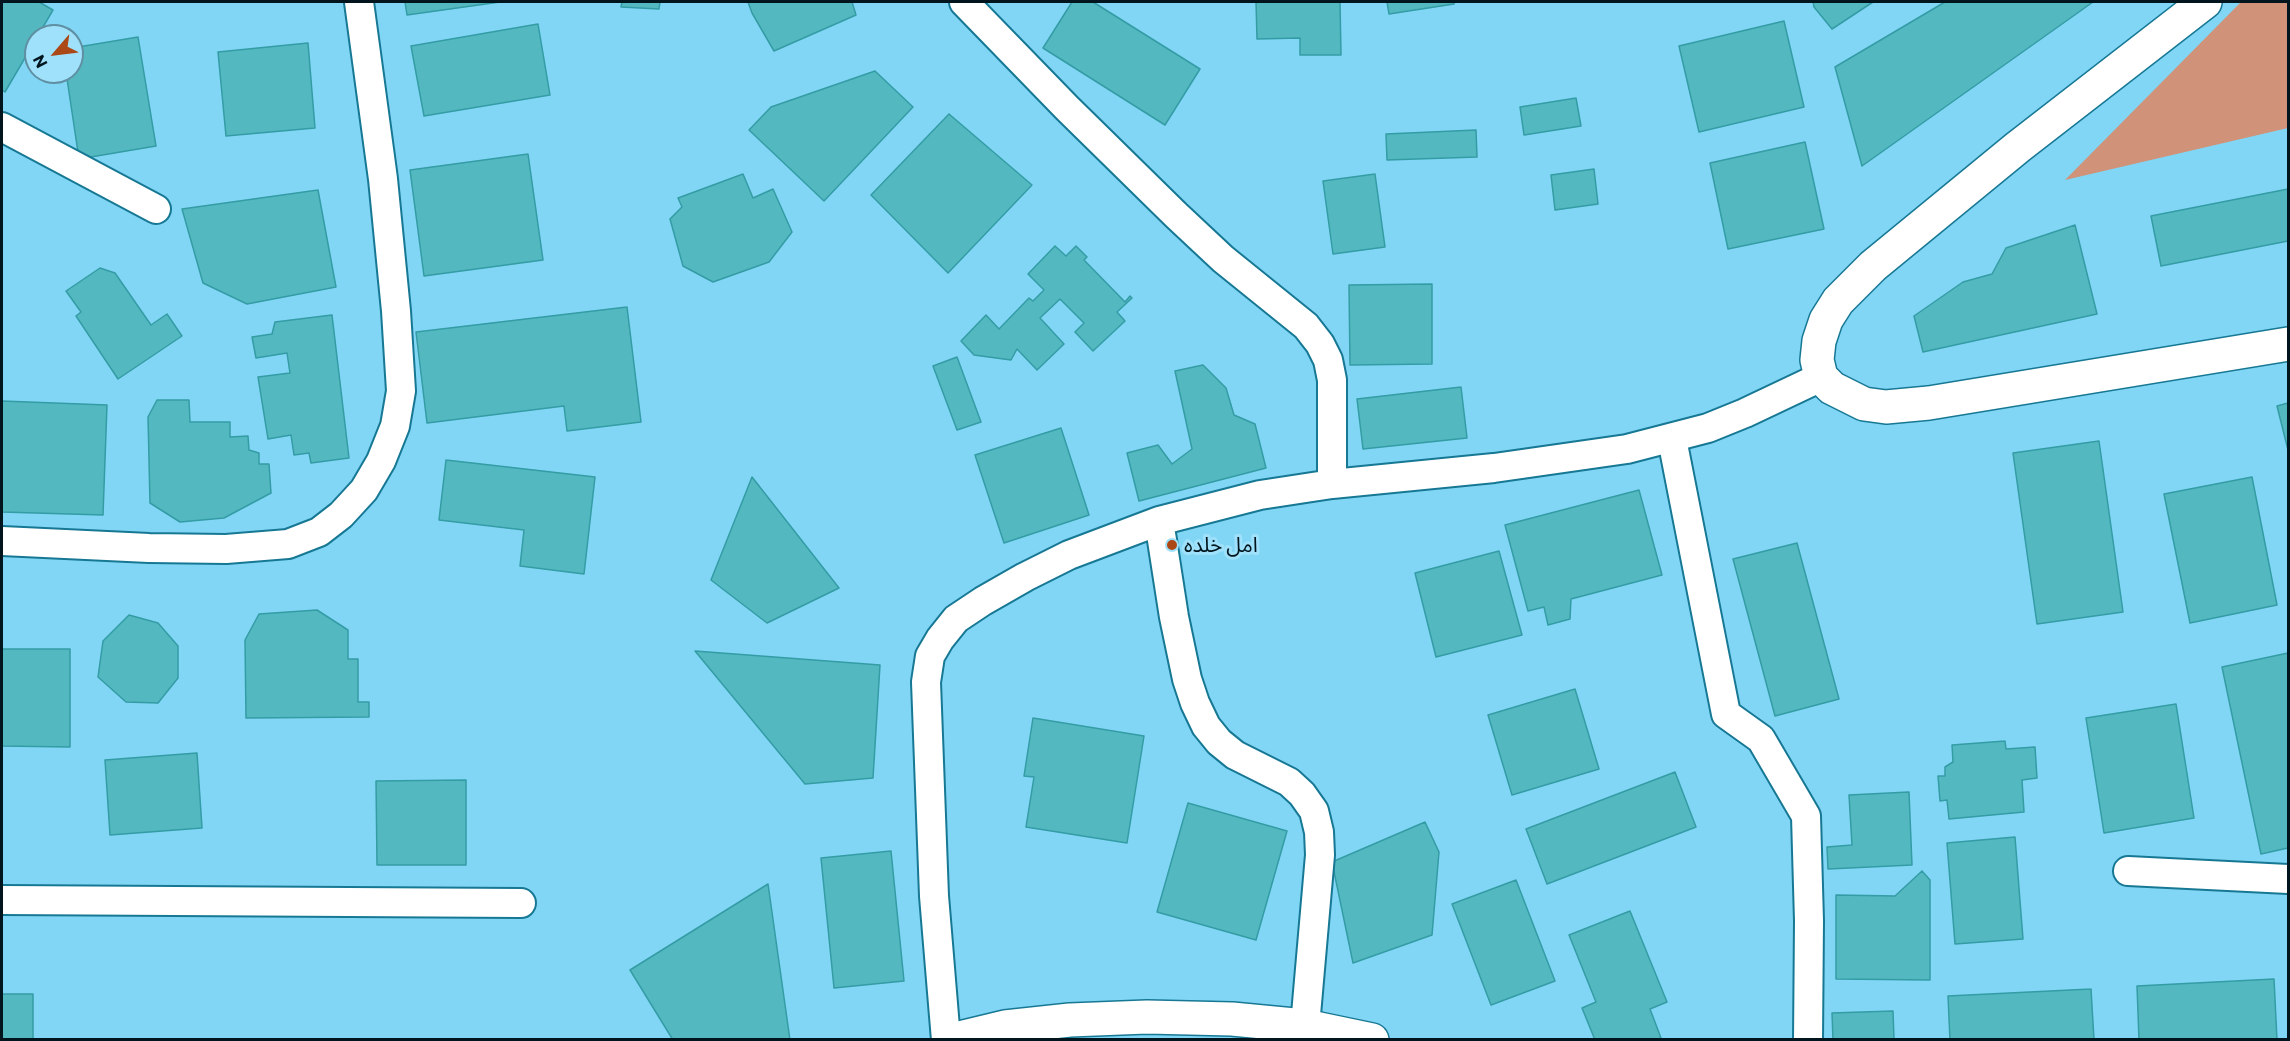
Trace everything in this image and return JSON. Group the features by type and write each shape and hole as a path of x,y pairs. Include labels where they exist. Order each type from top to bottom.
{"street":[{"path":"2,541 226,549 288,544 319,532 341,515 364,490 381,461 395,426 401,391 384,179 358,2"},
{"path":"964,2 1176,215 1223,259 1306,326 1320,344 1328,360 1332,380 1332,484"},
{"path":"2205,2 2018,147 1873,266 1838,301 1826,320 1819,341 1817,360 1821,376 1832,388 1864,404 1886,407 1929,403 2289,344"},
{"path":"2,127 156,209"},
{"path":"946,1040 934,896 926,682 930,656 940,639 956,620 983,601 1069,555 1159,521 1260,495 1332,484 1494,468 1628,449 1708,428 1745,413 1821,376"},
{"path":"1672,439 1726,714 1761,739 1806,816 1809,921 1808,1040"},
{"path":"1159,521 1174,617 1187,678 1206,726 1218,742 1235,755 1289,782 1302,794 1314,811 1319,832 1320,855 1305,1026"},
{"path":"2128,871 2289,879"},
{"path":"2,900 521,903"},
{"path":"951,1040 1005,1027 1070,1020 1147,1017 1232,1019 1305,1026 1372,1040"}],"shaded area":[{"path":"2241,2 2288,2 2288,128 2065,180"}],"building":[{"path":"2,2 39,2 53,10 45,24 24,24 24,60 5,92 2,90"},
{"path":"405,2 500,2 407,15"},
{"path":"622,2 660,2 659,9 621,7"},
{"path":"748,2 852,2 856,15 774,51"},
{"path":"1072,2 1093,2 1200,69 1165,125 1043,48"},
{"path":"1256,2 1340,2 1341,55 1300,55 1300,38 1257,39"},
{"path":"1387,2 1454,2 1454,4 1389,14"},
{"path":"1813,2 1873,2 1832,29 1814,7"},
{"path":"1945,2 2093,2 1862,166 1835,67"},
{"path":"1784,21 1804,107 1699,132 1679,46"},
{"path":"538,24 550,95 424,116 411,46"},
{"path":"138,37 156,146 79,159 68,84 84,84 84,46"},
{"path":"308,43 315,128 226,136 218,52"},
{"path":"875,71 913,107 824,201 749,130 771,107"},
{"path":"1576,98 1581,126 1524,135 1520,107"},
{"path":"949,114 1032,185 948,273 871,195"},
{"path":"1476,130 1477,157 1387,160 1386,134"},
{"path":"1805,142 1824,229 1728,249 1710,163"},
{"path":"528,154 543,260 424,276 410,170"},
{"path":"1594,169 1598,204 1555,210 1551,175"},
{"path":"743,174 753,198 773,189 792,232 769,262 713,282 683,266 670,219 682,207 678,198"},
{"path":"1375,174 1385,247 1333,254 1323,181"},
{"path":"2288,189 2288,241 2161,266 2151,216"},
{"path":"318,190 336,287 247,304 203,283 182,209"},
{"path":"2075,225 2097,314 1923,352 1914,316 1963,282 1992,274 2006,248"},
{"path":"1055,246 1066,256 1076,246 1087,257 1084,260 1125,302 1130,296 1132,298 1117,312 1125,321 1093,351 1075,332 1084,323 1060,299 1040,318 1064,344 1037,370 1017,349 1011,360 974,355 961,341 986,315 999,329 1029,298 1033,301 1044,290 1028,274"},
{"path":"100,268 115,273 151,325 167,314 182,336 118,379 76,316 81,312 66,291"},
{"path":"1432,284 1432,364 1350,365 1349,285"},
{"path":"627,307 641,422 567,431 564,406 427,423 416,332"},
{"path":"332,315 349,458 311,463 309,453 294,455 291,435 268,439 258,377 290,373 287,353 256,358 252,337 272,334 275,322"},
{"path":"957,357 981,422 957,430 933,366"},
{"path":"1203,365 1226,388 1234,415 1255,424 1266,468 1139,501 1127,453 1158,445 1172,464 1192,449 1175,371"},
{"path":"1461,387 1467,438 1363,449 1357,399"},
{"path":"157,400 189,400 190,422 230,422 230,437 248,436 249,450 259,453 259,464 269,464 271,493 224,518 180,522 150,503 148,417"},
{"path":"2,401 107,405 103,515 2,512"},
{"path":"2288,403 2288,450 2277,406"},
{"path":"1061,428 1089,515 1004,543 975,455"},
{"path":"2099,441 2123,612 2037,624 2013,453"},
{"path":"446,460 595,477 584,574 520,566 524,530 439,520"},
{"path":"752,477 839,588 767,623 711,580"},
{"path":"2252,477 2277,605 2190,623 2164,494"},
{"path":"1639,490 1662,575 1571,599 1570,619 1548,625 1544,607 1528,611 1505,525"},
{"path":"1797,543 1839,699 1775,716 1733,559"},
{"path":"1499,551 1522,635 1436,657 1415,573"},
{"path":"317,610 348,630 348,659 358,659 358,702 369,702 369,717 246,718 245,640 259,614"},
{"path":"129,615 158,623 178,646 178,678 158,703 126,702 98,677 103,641"},
{"path":"2,649 70,649 70,747 2,746"},
{"path":"695,651 880,665 873,778 805,784"},
{"path":"2288,653 2288,848 2261,854 2222,667"},
{"path":"1575,689 1599,769 1512,795 1488,715"},
{"path":"2176,704 2194,818 2104,833 2086,718"},
{"path":"1033,718 1144,736 1127,843 1026,827 1034,777 1024,776"},
{"path":"2005,741 2006,749 2035,747 2037,778 2022,780 2024,812 1949,819 1947,800 1940,801 1938,776 1945,776 1945,767 1953,762 1952,745"},
{"path":"197,753 202,828 110,835 105,760"},
{"path":"1675,772 1696,827 1547,884 1526,829"},
{"path":"466,780 466,865 377,865 376,781"},
{"path":"1909,792 1912,865 1828,869 1827,847 1852,845 1849,795"},
{"path":"1188,803 1287,831 1256,940 1157,912"},
{"path":"1425,822 1439,852 1432,935 1353,963 1332,862"},
{"path":"2015,837 2023,939 1955,944 1947,843"},
{"path":"891,851 904,981 834,988 821,858"},
{"path":"1922,871 1930,880 1930,980 1836,979 1836,895 1895,896"},
{"path":"1516,880 1555,981 1491,1005 1452,904"},
{"path":"768,884 790,1040 673,1040 630,970"},
{"path":"1630,911 1667,1002 1650,1009 1661,1038 1656,1040 1595,1040 1582,1008 1596,1002 1569,935"},
{"path":"2274,979 2277,1040 2139,1040 2137,986"},
{"path":"2091,989 2094,1040 1950,1040 1948,996"},
{"path":"2,994 33,994 33,1040 2,1040"},
{"path":"1893,1011 1894,1040 1833,1040 1832,1013"}],"place":[{"name":"امل خلده","path":"1172,545"}]}
